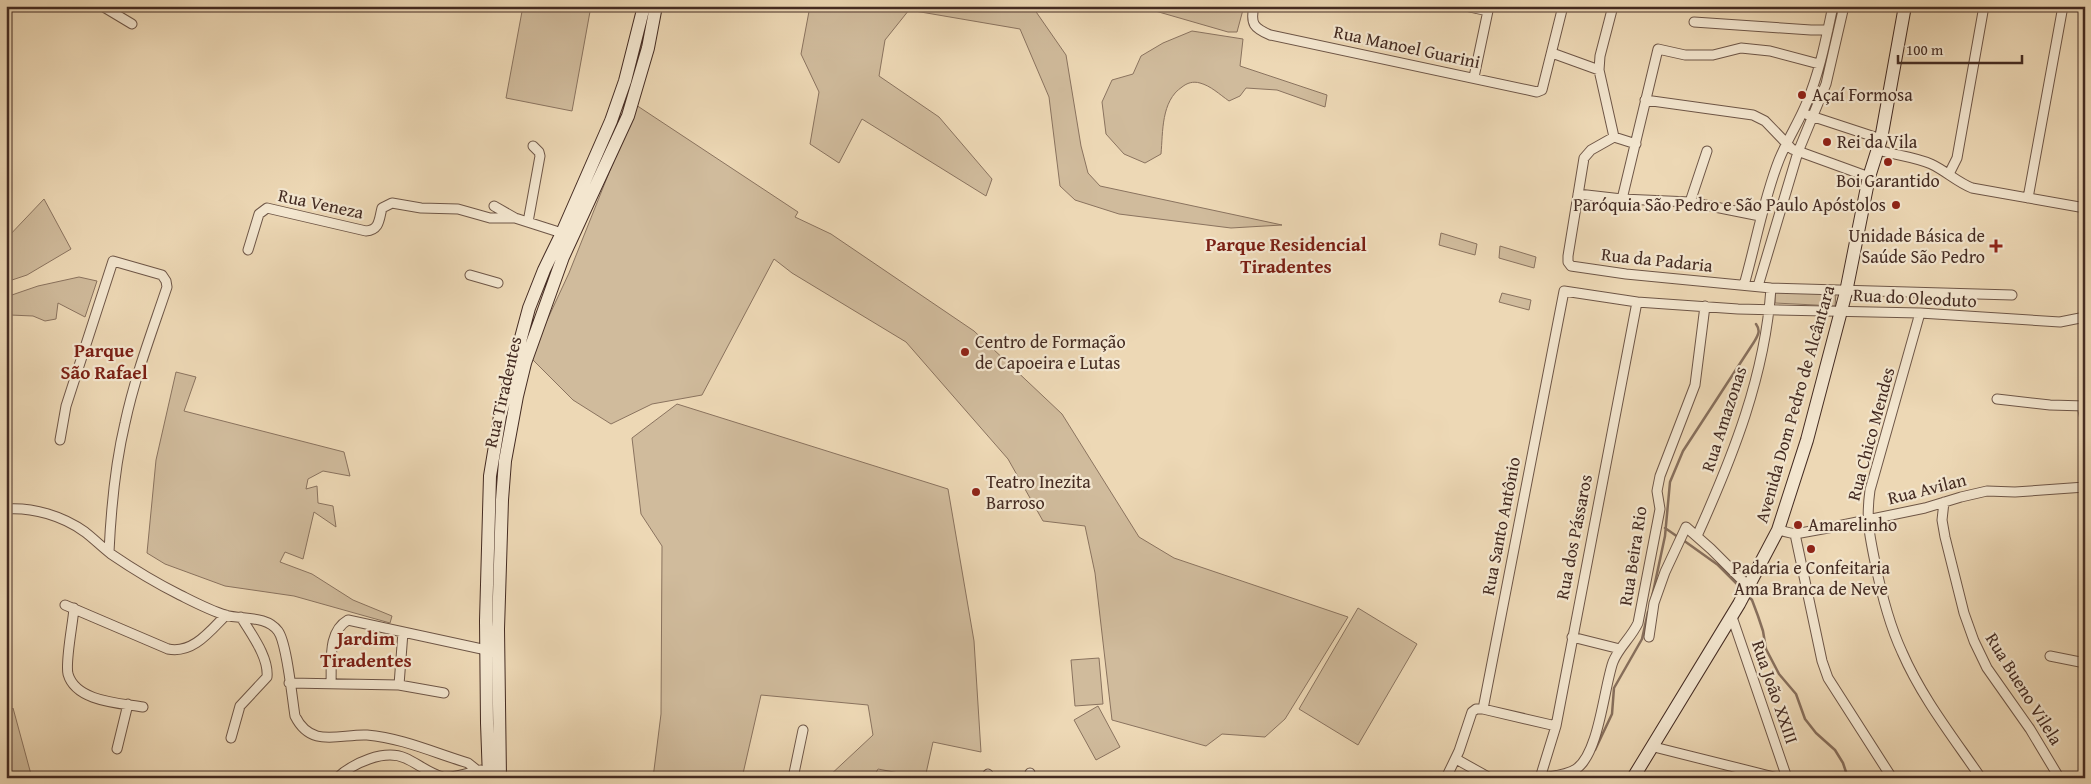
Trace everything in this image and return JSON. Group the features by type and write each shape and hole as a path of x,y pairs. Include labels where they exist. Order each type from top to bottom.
{"street":[{"path":"102,6 132,24"},
{"name":"Rua Tiradentes","path":"567,235 607,163 630,111 648,48 656,6"},
{"name":"Rua Manoel Guarini","path":"1254,6 1254,25 1258,30 1270,35 1537,92 1542,90 1552,53"},
{"path":"1465,6 1489,9 1474,78"},
{"path":"1563,6 1552,53 1599,70"},
{"path":"1614,6 1600,56 1599,70 1614,137"},
{"path":"1833,6 1819,64 1803,112 1786,144 1760,216 1756,241 1744,285 1846,292 2012,295"},
{"path":"1758,286 1798,152 1826,84 1844,6"},
{"name":"Avenida Dom Pedro de Alcântara","path":"1637,776 1732,617 1778,530 1806,440 1846,292 1869,177 1880,144 1905,6"},
{"path":"1949,174 1957,158 1984,6"},
{"path":"2028,198 2063,6"},
{"path":"643,10 653,22"},
{"name":"Rua Tiradentes","path":"485,772 492,622 505,461 522,356 544,304 595,156 617,103 643,10"},
{"path":"1694,22 1828,30"},
{"path":"1622,199 1658,50 1685,55 1713,55 1741,48 1770,52 1819,64"},
{"path":"1645,100 1752,115 1765,122 1786,144 1798,152 1869,177"},
{"path":"617,103 630,111"},
{"path":"1803,112 1813,118 1929,163 1962,184 1972,188 2085,208"},
{"path":"1636,144 1614,137 1591,150 1584,158 1578,194 1622,199 1690,202 1760,216"},
{"path":"528,222 540,156 533,146"},
{"path":"1690,202 1707,151"},
{"path":"595,156 607,163"},
{"name":"Rua da Padaria","path":"1578,194 1568,256 1568,264 1575,268 1744,285"},
{"name":"Rua Veneza","path":"248,250 258,214 267,208 366,231 376,227 382,208 392,203 422,208 458,209 490,218 515,218"},
{"path":"494,206 515,218 567,235"},
{"path":"60,440 69,398 113,261 162,275 167,283 124,423 113,490 109,552"},
{"path":"470,275 498,283"},
{"name":"Rua Amazonas","path":"1697,536 1738,440 1762,355 1770,309 1771,288"},
{"name":"Rua do Oleoduto","path":"1565,290 1636,302 1705,306 1920,313 2060,322 2085,317"},
{"name":"Rua Santo Antônio","path":"1483,709 1562,292 1565,290"},
{"name":"Rua dos Pássaros","path":"1541,778 1556,726 1636,302"},
{"name":"Rua Beira Rio","path":"1541,778 1576,770 1582,763 1602,715 1613,663 1638,623 1660,509 1657,491 1660,476 1695,385 1705,306"},
{"name":"Rua Chico Mendes","path":"1920,313 1870,490 1867,520 1879,580 1891,623 1902,652 1930,705 1980,778"},
{"path":"1997,399 2083,406 2085,419"},
{"name":"Rua Avilan","path":"1778,530 1795,534 1925,508 1987,491 2015,492 2085,487"},
{"name":"Rua Bueno Vilela","path":"1944,502 1942,520 1945,537 1964,614 1974,642 1988,668 2030,728 2057,774"},
{"path":"6,509 34,511 59,517 84,532 109,552 166,588 199,605 226,615 264,621 278,630 285,653 295,716 301,728 310,734 323,737 348,735 384,738 468,763 485,772"},
{"path":"1649,636 1654,603 1665,572 1685,530 1697,536 1747,589"},
{"path":"1795,534 1822,661 1828,678 1892,778"},
{"path":"143,707 88,695 79,690 73,683 68,673 70,606 168,649 180,651 199,642 226,615"},
{"path":"231,738 240,706 268,677 263,657 241,617"},
{"name":"Rua João XXIII","path":"1732,617 1787,778"},
{"path":"331,683 333,637 336,630 348,620 492,651"},
{"path":"399,685 402,632"},
{"path":"1572,637 1620,649"},
{"name":"Rua Tiradentes","path":"492,651 500,778"},
{"path":"2050,656 2085,663"},
{"path":"289,683 399,685 444,693"},
{"path":"117,749 128,704"},
{"path":"1446,778 1464,740 1470,714 1475,710 1483,709 1556,726"},
{"path":"793,778 803,730"},
{"path":"1654,747 1744,774 1778,778"},
{"path":"336,778 378,756 393,754 444,778 485,772"},
{"path":"1456,759 1490,778"}],"shaded area":[{"path":"523,6 591,6 572,111 506,98"},
{"path":"810,6 1032,6 1066,55 1081,146 1088,173 1100,186 1282,225 1231,228 1119,214 1075,200 1060,186 1049,97 1020,29 909,10 885,40 879,76 939,117 992,179 986,196 862,119 839,163 810,144 819,92 801,54"},
{"path":"1138,6 1244,6 1237,32 1228,32"},
{"path":"1192,31 1243,39 1240,66 1327,95 1325,107 1277,90 1246,88 1240,96 1229,101 1204,84 1190,83 1175,93 1170,100 1164,118 1161,154 1145,163 1124,154 1106,134 1102,102 1112,80 1133,74 1141,56 1163,43"},
{"path":"636,105 798,212 795,217 831,234 974,331 1062,414 1139,537 1174,558 1348,617 1285,719 1265,737 1222,734 1206,746 1112,720 1095,573 1085,526 1043,521 1008,459 906,342 792,273 774,259 702,395 652,404 611,424 573,400 530,357 569,273"},
{"path":"44,199 71,249 27,275 6,282 6,239"},
{"path":"1441,233 1477,244 1475,255 1439,245"},
{"path":"1500,246 1536,257 1534,268 1499,258"},
{"path":"79,277 97,281 85,317 58,303 56,319 45,321 33,316 10,315 6,297 38,286"},
{"path":"1775,290 1836,293 1835,306 1775,303"},
{"path":"1502,293 1531,300 1529,310 1499,302"},
{"path":"176,372 196,377 184,411 344,452 350,476 323,471 308,479 306,489 317,486 318,503 333,506 336,527 314,512 303,559 285,552 280,562 312,574 353,600 392,616 390,623 294,596 225,586 165,564 147,553 156,460"},
{"path":"677,404 948,489 974,641 981,752 933,742 925,778 878,769 873,778 827,778 873,735 868,705 761,695 742,778 653,778 661,714 662,546 641,514 632,438"},
{"path":"1358,608 1417,644 1358,745 1299,709"},
{"path":"1099,658 1103,704 1075,706 1071,660"},
{"path":"1098,706 1120,747 1096,760 1074,720"},
{"path":"13,708 32,778 6,778 6,715"}],"waterway":[{"path":"1652,597 1665,536 1670,482 1683,451 1757,337 1759,331 1756,324"},
{"path":"1665,528 1678,537"},
{"path":"1683,540 1718,565 1742,589"},
{"path":"1747,595 1752,600 1763,631 1766,649 1779,674 1796,694 1805,719 1816,733 1835,750 1843,763 1848,778"},
{"path":"1595,750 1612,714 1614,688 1642,639 1648,612"},
{"path":"1577,773 1586,765"}],"place":[{"name":"Açaí Formosa","path":"1802,95"},
{"name":"Rei da Vila","path":"1827,142"},
{"name":"Boi Garantido","path":"1888,162"},
{"name":"Paróquia São Pedro e São Paulo Apóstolos","path":"1896,205"},
{"name":"Unidade Básica de Saúde São Pedro","path":"1996,246"},
{"name":"Centro de Formação de Capoeira e Lutas","path":"965,352"},
{"name":"Teatro Inezita Barroso","path":"976,492"},
{"name":"Amarelinho","path":"1798,525"},
{"name":"Padaria e Confeitaria Ama Branca de Neve","path":"1811,549"}],"district":[{"name":"Parque Residencial Tiradentes","path":"1286,255"},
{"name":"Parque São Rafael","path":"104,361"},
{"name":"Jardim Tiradentes","path":"366,649"}]}
